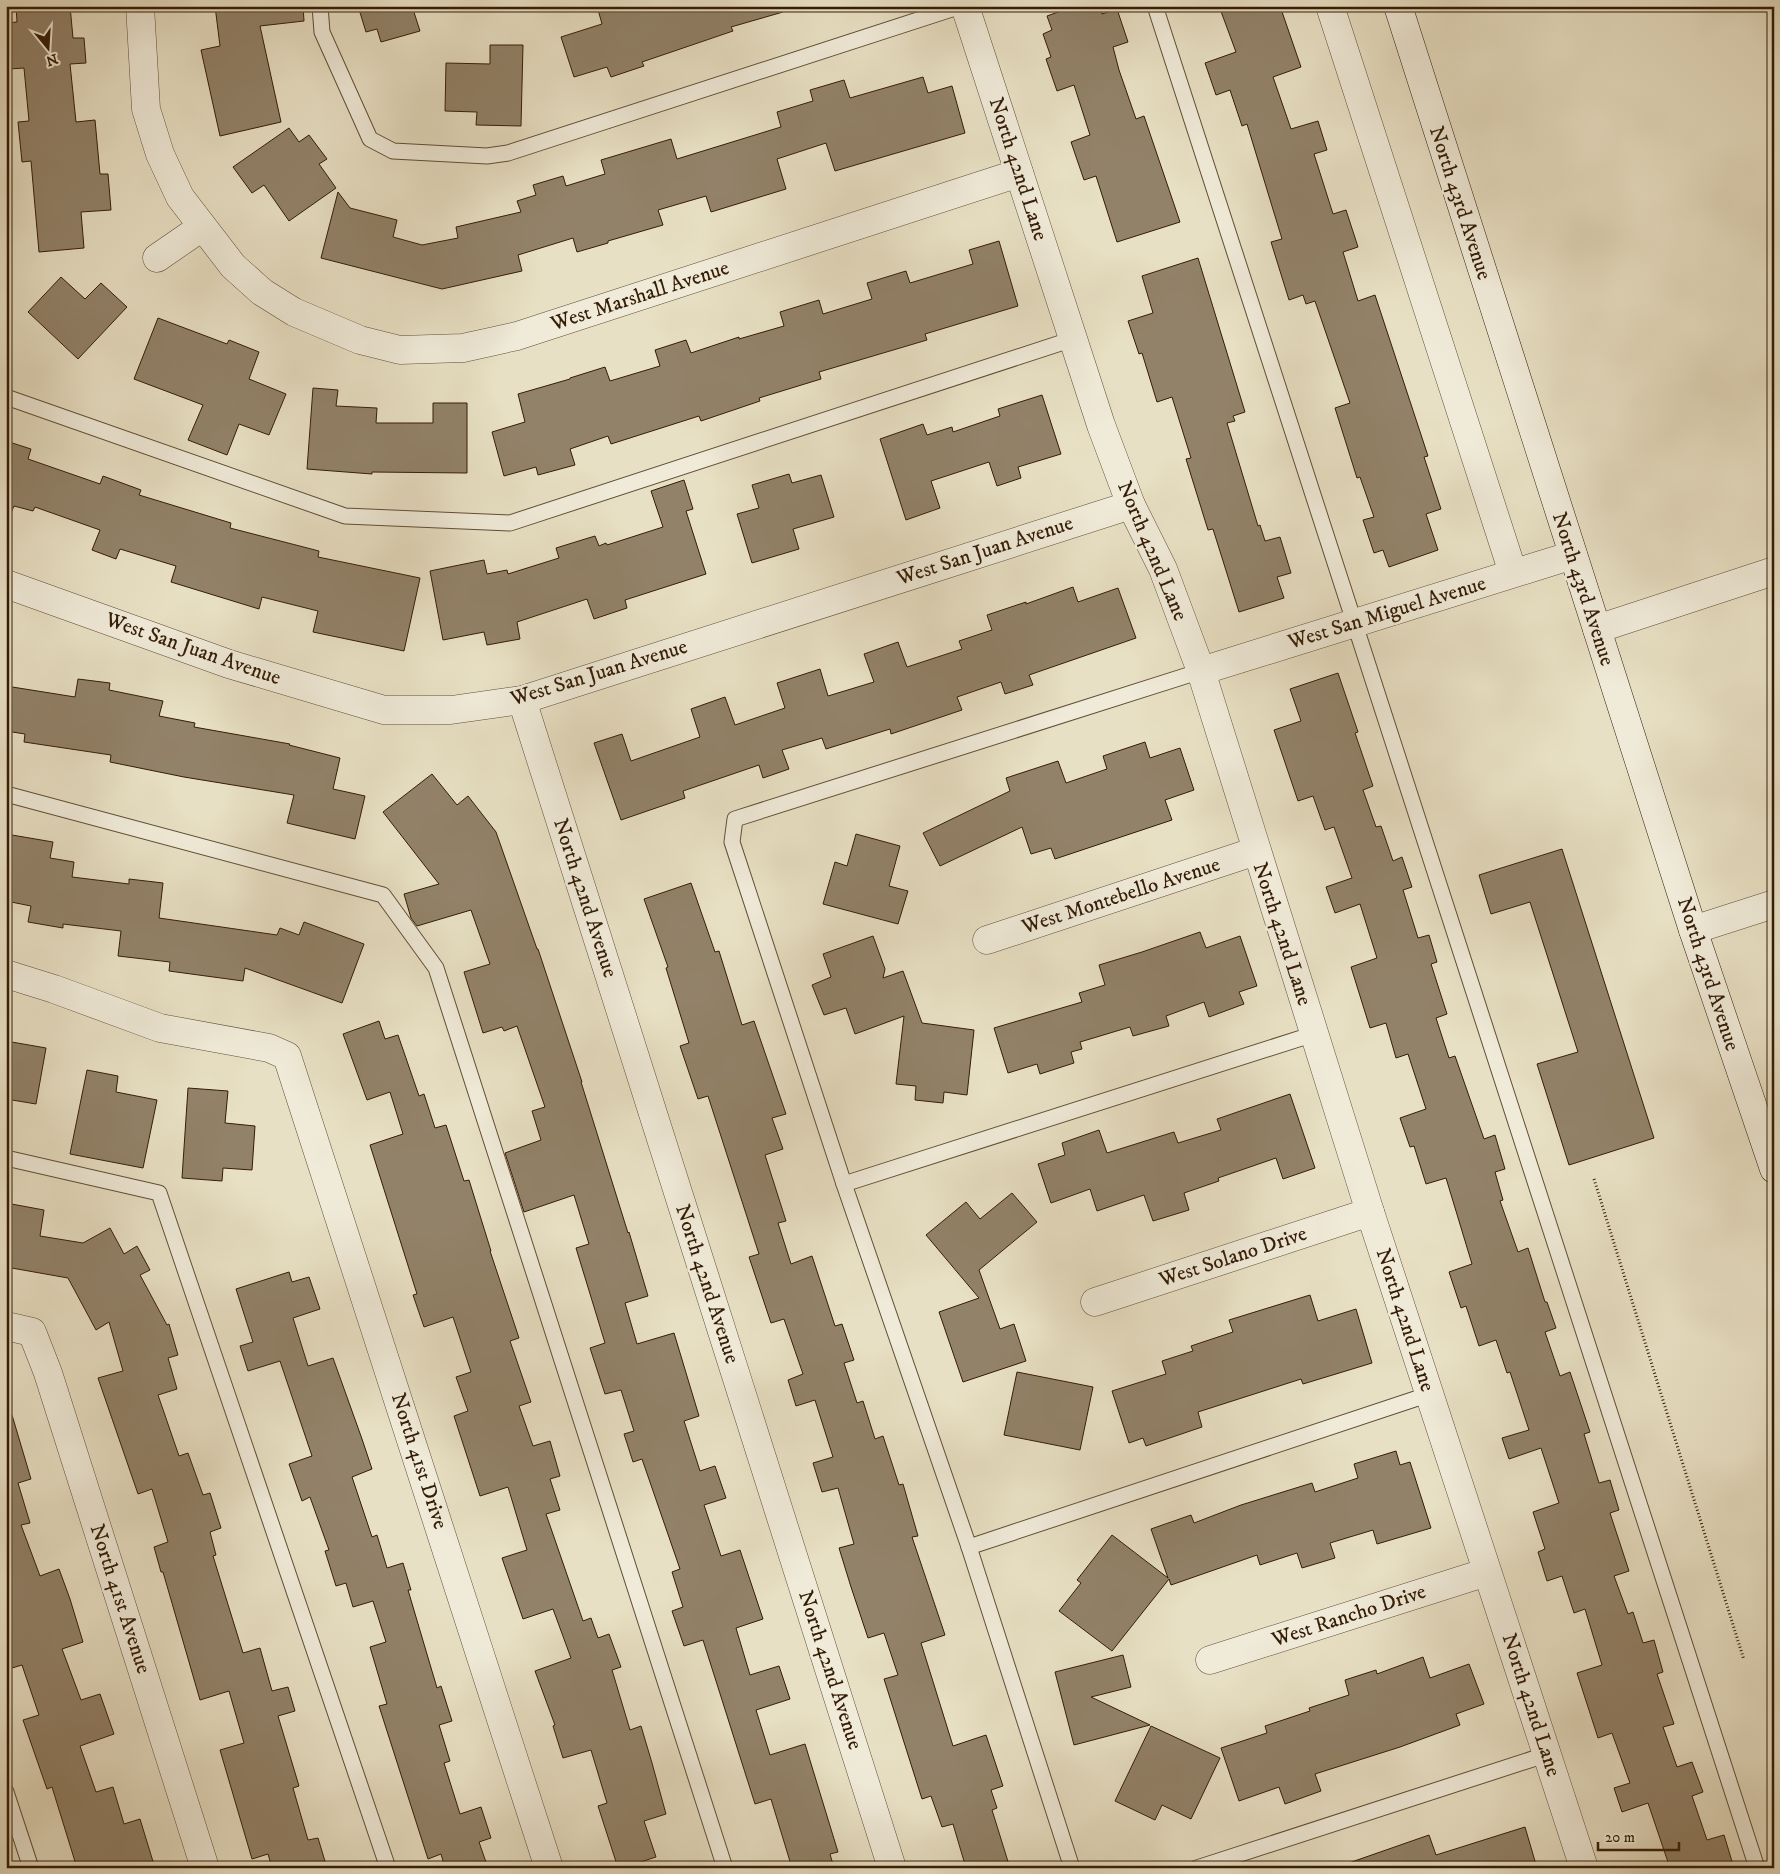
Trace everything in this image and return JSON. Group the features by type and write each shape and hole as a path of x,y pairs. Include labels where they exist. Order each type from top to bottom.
{"street":[{"path":"140,6 146,109 160,154 180,197 202,227 157,258"},
{"name":"North 42nd Lane","path":"965,6 1101,425 1131,505 1163,570 1200,671 1370,1212 1584,1868"},
{"path":"1330,6 1513,573"},
{"name":"North 43rd Avenue","path":"1398,6 1693,930 1774,1170"},
{"name":"West Marshall Avenue","path":"202,227 233,266 262,292 294,312 360,340 400,350 463,348 517,336 1019,173"},
{"name":"West San Juan Avenue","path":"6,584 229,664 384,710 451,710 522,700 1131,505"},
{"name":"West San Miguel Avenue","path":"1200,671 1573,555"},
{"path":"1597,629 1774,571"},
{"name":"North 42nd Avenue","path":"522,700 892,1868"},
{"name":"West Montebello Avenue","path":"987,940 1256,851"},
{"path":"1693,930 1774,904"},
{"name":"North 41st Drive","path":"6,974 54,989 160,1028 269,1048 287,1056 549,1868"},
{"name":"West Solano Drive","path":"1096,1302 1370,1212"},
{"name":"North 41st Avenue","path":"19,1329 48,1373 205,1868"},
{"name":"West Rancho Drive","path":"1210,1660 1487,1572"}],"lane":[{"path":"320,6 322,32 370,139 393,151 487,156 508,153 961,6"},
{"path":"1155,6 1757,1868"},
{"path":"6,397 345,516 510,523 1073,340"},
{"path":"1072,1868 969,1547 844,1184 732,842 735,819 1200,671"},
{"path":"6,794 383,895 436,968 725,1868"},
{"path":"844,1184 1314,1034"},
{"path":"6,1158 159,1193 388,1868"},
{"path":"969,1547 1430,1394"},
{"path":"1198,1868 1548,1754"},
{"path":"6,1792 31,1868"}],"path":[{"path":"1594,1179 1744,1660"}],"building":[{"path":"16,6 70,6 73,38 84,38 86,63 70,64 76,122 95,120 100,174 108,174 111,210 81,212 84,248 39,252 31,161 22,162 18,122 29,121 24,68 9,69 6,23 17,22"},
{"path":"215,6 303,6 304,21 260,26 281,122 220,136 201,50 220,46"},
{"path":"358,6 412,6 420,31 381,42 377,29 366,32"},
{"path":"597,6 782,6 783,12 731,27 733,31 642,62 644,66 611,77 607,67 574,77 561,37 602,24"},
{"path":"1075,6 1100,6 1102,14 1117,9 1128,42 1113,47 1119,70 1136,119 1144,116 1180,222 1117,242 1096,176 1084,180 1071,142 1090,135 1074,85 1057,91 1046,59 1051,57 1043,34 1052,30 1047,16"},
{"path":"1219,6 1280,6 1301,67 1273,77 1291,129 1318,121 1327,150 1314,154 1333,214 1346,210 1358,247 1343,252 1358,301 1375,295 1428,456 1424,457 1441,509 1426,514 1438,550 1389,567 1383,550 1374,553 1363,520 1374,517 1360,477 1357,478 1335,408 1350,403 1315,301 1306,304 1303,295 1289,300 1271,242 1282,239 1247,124 1242,126 1230,90 1216,95 1205,63 1236,52"},
{"path":"490,45 523,45 521,126 476,125 477,112 445,111 446,63 490,64"},
{"path":"923,77 928,93 952,86 965,133 835,171 826,143 777,159 786,189 711,212 706,196 658,210 663,225 608,241 608,243 577,252 573,238 518,255 522,271 442,289 321,258 338,192 350,208 397,220 393,237 422,245 458,238 456,227 521,212 517,201 536,195 533,185 563,176 566,186 605,174 601,160 671,139 677,159 781,127 777,112 813,101 810,90 844,80 850,98"},
{"path":"289,128 299,142 309,135 327,159 319,164 336,188 289,221 264,185 252,193 233,167"},
{"path":"999,241 1018,306 925,334 927,340 819,372 821,379 759,398 760,401 701,421 699,416 611,444 608,436 570,449 575,465 538,475 536,467 504,476 492,432 525,422 518,394 605,367 610,381 660,366 655,350 686,340 691,353 739,337 739,339 784,326 780,312 819,300 823,314 872,299 867,283 906,271 910,283 973,264 969,250"},
{"path":"1198,258 1245,412 1233,416 1235,421 1227,423 1258,526 1260,525 1265,541 1280,537 1291,573 1277,577 1284,598 1239,612 1213,529 1208,530 1186,459 1191,458 1172,397 1157,402 1142,353 1139,354 1128,321 1153,313 1142,276"},
{"path":"61,277 85,299 101,283 127,307 78,359 28,312"},
{"path":"158,318 227,344 229,340 259,352 249,379 286,394 269,435 239,424 227,455 188,440 203,405 134,379"},
{"path":"313,388 338,390 336,406 377,408 376,423 433,423 433,403 467,403 467,473 372,472 372,474 307,469"},
{"path":"1042,395 1061,454 1018,467 1021,478 997,486 989,462 931,481 940,508 906,520 880,439 923,424 927,435 952,427 953,432 1000,416 998,409"},
{"path":"6,441 31,449 28,459 100,484 103,476 141,490 139,495 231,523 230,528 319,551 318,557 420,578 404,651 313,632 318,611 262,597 259,609 171,582 176,566 120,549 116,559 92,550 100,530 35,507 33,511 14,506 11,513 6,513"},
{"path":"789,474 792,483 821,475 834,517 793,529 799,549 752,563 737,514 759,508 752,485"},
{"path":"684,480 693,509 686,511 706,574 625,600 627,608 594,619 587,599 517,622 520,639 487,645 484,632 443,640 430,571 484,560 487,574 507,570 508,574 559,558 556,548 595,536 599,546 606,543 607,545 663,527 651,491"},
{"path":"1073,587 1078,602 1118,588 1136,638 1029,675 1033,685 1005,694 1001,682 957,697 962,710 891,734 890,729 826,749 822,738 782,750 789,769 763,778 759,765 683,791 685,798 621,820 594,743 622,734 631,761 700,737 691,709 725,697 735,725 785,708 777,683 820,669 828,696 874,682 864,654 898,642 907,667 962,649 959,641 992,630 987,615 1026,602 1026,604"},
{"path":"1338,673 1358,732 1355,733 1373,786 1363,790 1376,827 1381,826 1393,861 1402,857 1412,887 1403,890 1418,938 1429,935 1437,962 1431,964 1447,1014 1436,1018 1449,1058 1455,1056 1484,1139 1495,1135 1505,1169 1495,1172 1503,1200 1500,1201 1518,1252 1528,1248 1545,1302 1547,1302 1556,1328 1545,1332 1560,1376 1570,1372 1590,1432 1584,1434 1599,1483 1610,1480 1619,1510 1610,1513 1629,1571 1614,1576 1628,1614 1633,1612 1643,1643 1654,1640 1663,1672 1657,1674 1674,1724 1663,1727 1677,1767 1692,1762 1703,1792 1692,1796 1707,1840 1724,1835 1734,1868 1670,1868 1648,1803 1622,1812 1614,1788 1630,1783 1612,1733 1598,1738 1577,1673 1602,1665 1585,1609 1574,1613 1562,1576 1547,1581 1538,1552 1545,1549 1533,1512 1559,1503 1541,1448 1509,1459 1502,1438 1529,1430 1510,1372 1507,1373 1496,1340 1479,1346 1466,1306 1461,1308 1449,1272 1472,1264 1446,1178 1426,1184 1414,1146 1410,1147 1400,1118 1426,1109 1408,1054 1396,1058 1386,1023 1370,1028 1351,967 1377,958 1360,904 1335,913 1326,887 1352,878 1334,827 1325,830 1313,796 1298,801 1274,730 1301,721 1290,689"},
{"path":"78,679 110,683 109,690 163,701 159,716 195,723 194,727 290,744 340,758 333,789 365,796 355,839 287,823 294,795 184,777 110,762 111,755 24,742 25,734 6,731 6,686 75,697"},
{"path":"1145,742 1150,758 1180,748 1194,790 1165,800 1172,820 1055,859 1051,848 1031,854 1022,827 940,866 923,833 1010,791 1006,778 1058,761 1066,783 1107,769 1103,756"},
{"path":"432,774 457,805 468,796 496,832 538,949 582,1082 648,1296 625,1303 637,1344 674,1333 699,1416 684,1421 700,1471 715,1466 726,1498 704,1505 721,1556 740,1550 763,1619 736,1628 750,1675 779,1666 790,1699 756,1710 770,1755 805,1744 838,1852 830,1854 834,1868 792,1868 771,1799 755,1804 703,1640 684,1646 672,1611 683,1607 672,1572 680,1569 642,1459 633,1462 624,1434 634,1431 621,1390 605,1394 590,1348 605,1343 576,1248 589,1244 574,1195 524,1212 505,1153 541,1140 532,1111 545,1107 517,1026 504,1031 502,1027 483,1033 464,972 490,964 471,910 417,926 411,918 404,894 439,884 383,812"},
{"path":"6,834 53,842 50,858 74,862 72,877 129,884 129,879 163,883 159,918 277,935 280,928 299,935 304,922 364,944 342,1003 245,968 243,981 169,971 170,962 118,956 121,931 63,924 63,928 28,922 31,906 6,901"},
{"path":"856,834 900,846 889,886 908,891 898,924 823,904 835,862 847,866"},
{"path":"1562,849 1654,1138 1569,1165 1537,1064 1578,1052 1530,902 1491,914 1479,875"},
{"path":"691,883 715,952 719,951 742,1025 754,1021 786,1114 772,1118 783,1149 765,1155 786,1221 778,1223 791,1264 812,1256 835,1326 842,1324 854,1360 844,1363 857,1403 863,1401 875,1439 883,1436 899,1485 903,1484 918,1536 912,1537 945,1635 921,1643 953,1746 986,1735 1003,1786 991,1790 997,1808 992,1810 1010,1868 966,1868 953,1824 942,1827 931,1796 922,1799 884,1679 898,1675 884,1633 868,1638 851,1587 839,1548 854,1544 838,1488 822,1492 813,1463 833,1457 815,1400 796,1406 788,1380 803,1374 784,1319 771,1323 749,1257 759,1254 708,1096 698,1099 680,1046 689,1043 666,968 668,967 644,899"},
{"path":"1200,932 1206,948 1240,936 1257,986 1239,992 1244,1004 1209,1017 1204,1002 1166,1016 1169,1026 1133,1036 1130,1027 1080,1042 1082,1049 1071,1052 1074,1063 1040,1074 1037,1064 1008,1073 994,1028 1082,1002 1079,993 1105,985 1099,965"},
{"path":"873,936 885,969 883,978 903,971 922,1023 974,1030 967,1095 944,1092 943,1103 915,1100 916,1086 896,1084 904,1016 855,1034 846,1008 824,1015 812,985 831,977 823,954"},
{"path":"379,1021 385,1039 398,1035 419,1096 424,1094 435,1128 446,1125 464,1181 469,1180 519,1338 510,1341 531,1402 519,1406 533,1446 550,1441 560,1476 550,1479 560,1510 546,1514 583,1621 591,1618 598,1638 609,1634 621,1667 612,1670 630,1730 641,1726 652,1763 666,1814 644,1821 656,1857 622,1868 618,1868 598,1806 607,1803 591,1750 563,1758 553,1726 555,1725 535,1671 571,1658 553,1609 523,1619 502,1558 527,1550 508,1487 480,1496 454,1416 468,1411 456,1377 471,1372 453,1317 424,1327 413,1295 417,1294 370,1145 403,1134 390,1092 367,1100 343,1034"},
{"path":"6,1041 46,1048 36,1104 6,1099"},
{"path":"87,1070 118,1076 116,1092 157,1100 143,1168 70,1154"},
{"path":"188,1088 228,1091 225,1123 255,1126 252,1170 223,1168 222,1181 182,1178"},
{"path":"1290,1094 1315,1168 1283,1179 1276,1158 1218,1178 1219,1181 1184,1193 1189,1210 1153,1221 1144,1195 1097,1211 1090,1189 1051,1203 1038,1164 1065,1155 1062,1143 1099,1130 1107,1153 1174,1132 1178,1143 1221,1130 1217,1119"},
{"path":"1012,1193 1037,1222 979,1270 1000,1329 1014,1324 1026,1361 963,1382 939,1312 979,1298 926,1235 966,1202 980,1219"},
{"path":"6,1203 44,1210 40,1236 83,1243 110,1228 124,1254 137,1246 150,1270 140,1275 167,1325 169,1324 178,1355 168,1358 177,1389 158,1395 179,1456 188,1453 203,1495 210,1493 221,1528 210,1532 216,1555 213,1556 243,1653 260,1648 272,1691 288,1687 295,1711 278,1716 299,1786 293,1788 308,1840 318,1838 327,1868 272,1868 268,1854 252,1859 220,1750 244,1743 229,1691 200,1700 154,1547 168,1542 152,1489 138,1494 98,1378 123,1371 109,1322 96,1330 68,1278 6,1267"},
{"path":"289,1272 292,1282 309,1277 320,1309 293,1318 308,1366 333,1358 362,1439 372,1469 352,1477 372,1537 377,1535 387,1568 403,1563 411,1590 408,1590 437,1688 441,1686 452,1721 439,1725 450,1761 444,1763 460,1814 481,1807 491,1838 479,1842 488,1868 445,1868 441,1854 428,1859 379,1706 387,1704 370,1647 386,1642 373,1601 353,1607 346,1583 336,1586 325,1551 329,1550 310,1497 302,1501 289,1464 312,1456 280,1361 248,1371 240,1346 253,1342 236,1289"},
{"path":"1310,1295 1318,1321 1356,1309 1372,1363 1303,1384 1301,1379 1198,1412 1202,1427 1146,1446 1143,1438 1129,1443 1112,1391 1166,1374 1162,1361 1193,1351 1191,1346 1233,1332 1229,1320"},
{"path":"1017,1372 1093,1387 1080,1450 1004,1435"},
{"path":"12,1415 31,1479 18,1483 30,1523 21,1525 40,1576 59,1569 83,1642 62,1649 81,1700 100,1694 114,1734 80,1746 96,1792 113,1787 124,1824 140,1819 155,1868 77,1868 52,1787 47,1789 23,1720 39,1715 22,1665 12,1668 6,1652 6,1416"},
{"path":"1396,1451 1400,1465 1410,1462 1431,1528 1377,1544 1373,1530 1330,1543 1335,1558 1302,1568 1297,1553 1260,1565 1257,1555 1171,1585 1169,1579 1112,1651 1059,1611 1081,1583 1077,1580 1112,1535 1168,1578 1151,1529 1191,1515 1194,1523 1241,1505 1312,1483 1315,1492 1358,1478 1354,1464"},
{"path":"1123,1655 1131,1687 1091,1697 1150,1725 1074,1745 1055,1672"},
{"path":"1423,1657 1430,1678 1469,1664 1484,1704 1456,1714 1460,1725 1400,1747 1315,1774 1321,1791 1285,1804 1279,1787 1239,1801 1221,1748 1267,1733 1265,1726 1310,1711 1309,1708 1349,1695 1345,1680 1376,1670 1377,1674"},
{"path":"1151,1726 1220,1758 1191,1819 1162,1805 1155,1820 1115,1801"},
{"path":"1525,1827 1537,1868 1344,1868 1343,1865 1429,1835 1436,1855"}]}
